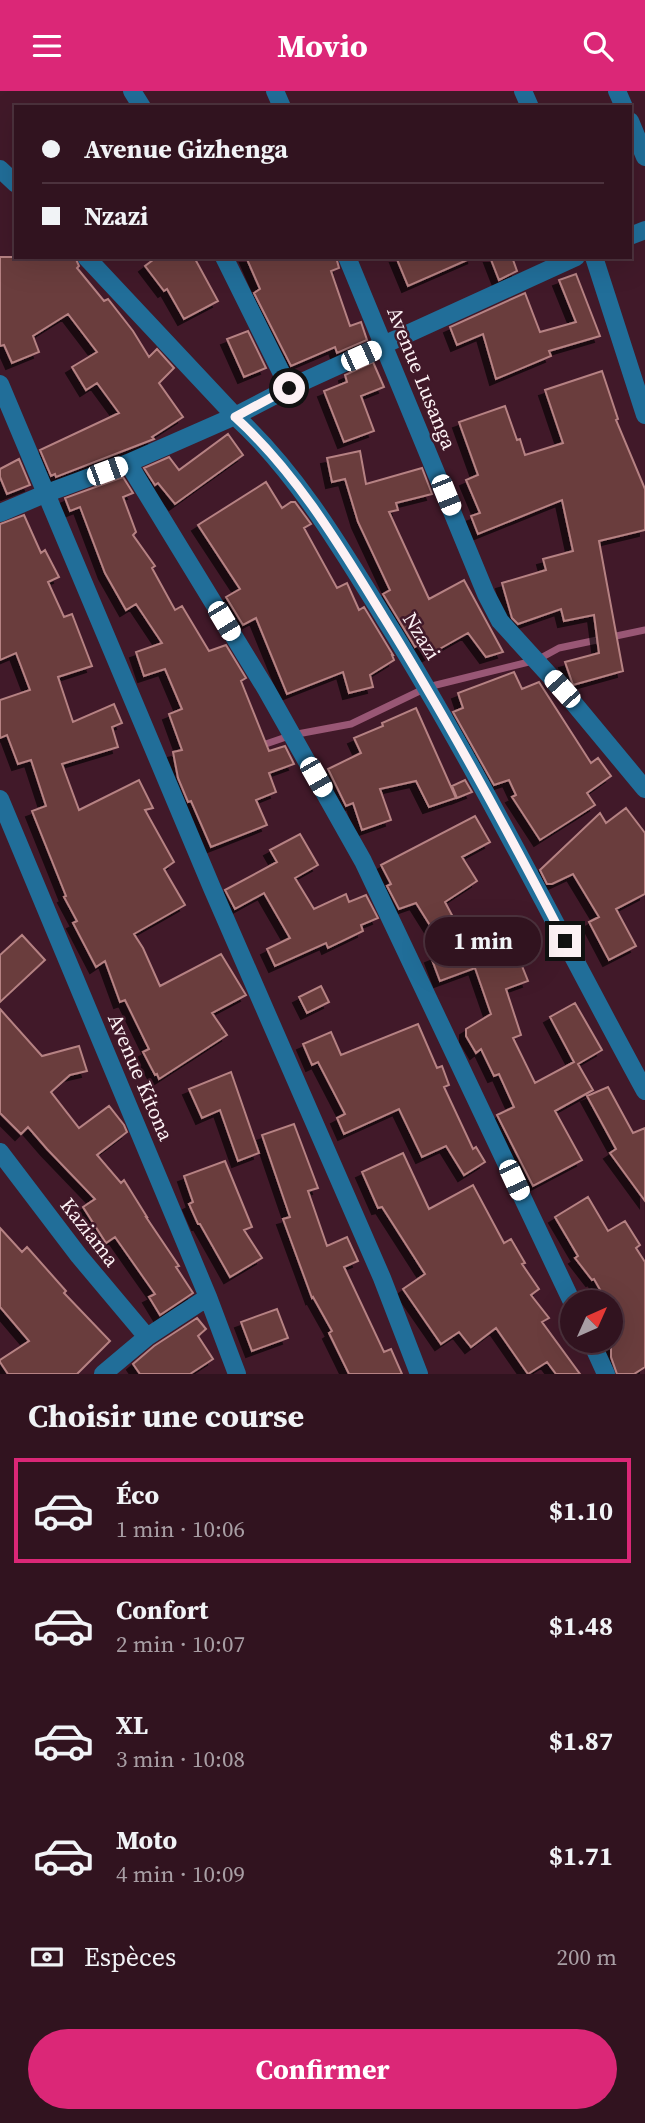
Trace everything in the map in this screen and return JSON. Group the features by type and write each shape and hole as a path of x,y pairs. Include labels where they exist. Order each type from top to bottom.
{"street":[{"path":"632,126 645,157"},
{"path":"0,169 14,182"},
{"name":"Nzazi","path":"88,259 235,417 260,440 346,557 428,687 517,848 645,1091"},
{"path":"225,259 289,388"},
{"name":"Avenue Lusanga","path":"348,259 486,594 500,621 562,689 645,789"},
{"path":"0,513 128,463 235,417 289,388 572,259"},
{"path":"595,259 645,415"},
{"path":"0,384 212,888 382,1277 419,1374"},
{"path":"128,463 266,689 363,861 566,1290"},
{"name":"Avenue Kitona","path":"1,804 208,1297 237,1374"},
{"name":"Kaziama","path":"0,1153 79,1256 147,1337"},
{"path":"103,1374 147,1337 208,1297"},
{"path":"596,1353 606,1374"}],"building":[{"path":"0,257 76,259 79,266 77,268 104,301 108,299 149,357 157,349 174,368 159,383 183,417 152,437 154,439 56,477 55,474 51,476 40,450 119,413 97,383 86,390 72,367 97,352 68,314 33,336 39,352 12,363 4,345 0,346"},
{"path":"154,259 195,259 218,301 184,319 167,289 164,291 145,266"},
{"path":"247,259 337,259 339,268 331,271 350,326 361,322 367,340 337,353 335,347 291,366 254,293 260,289"},
{"path":"397,259 469,259 408,286"},
{"path":"491,259 513,259 517,271 499,280"},
{"path":"576,274 600,336 549,351 551,356 496,379 483,334 457,345 450,327 525,293 540,332 576,322 559,280"},
{"path":"248,331 266,368 244,377 227,339"},
{"path":"373,362 384,387 361,396 374,431 344,442 324,391 347,382 345,375"},
{"path":"602,371 618,419 616,420 645,489 645,530 599,541 623,671 573,685 565,662 599,653 594,615 564,621 561,609 518,624 512,618 502,583 546,570 543,559 573,551 562,500 478,534 471,516 480,513 466,480 478,475 459,422 505,406 525,455 563,443 545,390"},
{"path":"228,434 243,455 175,504 158,483 155,485 144,468 169,457 179,470"},
{"path":"360,451 366,484 422,468 432,494 396,503 398,510 389,512 429,599 464,580 503,652 486,657 468,633 427,656 420,644 415,647 383,594 390,590 358,522 345,479 332,482 327,458"},
{"path":"19,459 30,485 7,494 0,477 0,469"},
{"path":"123,477 133,493 123,497 136,532 133,535 155,566 152,568 175,610 182,606 209,651 226,645 246,678 241,681 269,751 285,746 294,764 269,773 276,792 256,800 267,825 211,847 178,778 173,752 182,750 169,714 182,709 165,669 144,676 136,652 162,643 136,604 126,610 105,573 80,507 70,511 65,498"},
{"path":"266,482 282,508 295,502 311,524 304,528 337,588 347,583 359,610 364,607 393,655 394,660 370,675 373,687 349,693 343,672 287,694 256,618 243,625 226,597 240,589 198,525"},
{"path":"24,515 41,553 45,550 59,577 48,582 64,617 72,614 92,666 58,677 73,722 114,704 122,723 112,727 118,747 62,764 79,810 139,780 153,808 145,810 174,862 164,869 185,905 134,934 160,986 221,954 246,995 212,1013 227,1035 159,1079 143,1052 149,1049 125,1000 120,1002 105,961 96,967 73,923 77,921 64,897 66,896 32,811 46,806 31,760 18,764 7,735 0,738 0,700 30,690 16,653 0,660 0,524"},
{"path":"514,672 522,689 539,682 591,763 598,758 611,776 587,793 595,805 540,840 512,797 516,795 509,780 494,785 453,712 463,708 458,693"},
{"path":"416,708 456,798 429,807 416,781 380,789 391,820 362,830 353,803 346,806 328,769 361,753 354,738"},
{"path":"465,780 472,792 457,798 452,786"},
{"path":"626,808 645,833 645,894 616,909 636,946 609,960 589,922 599,917 573,874 547,884 540,870 600,813 606,823"},
{"path":"475,816 490,842 462,857 477,881 445,902 463,936 503,919 528,981 506,989 521,1035 513,1038 535,1083 574,1062 550,1017 575,1003 602,1050 578,1064 593,1090 555,1111 582,1160 533,1186 497,1115 514,1107 499,1074 494,1076 481,1049 476,1053 466,1036 466,1029 491,1014 475,968 440,981 431,957 446,951 416,903 399,909 387,886 391,884 381,865"},
{"path":"300,834 318,865 295,878 314,909 346,894 349,902 366,895 378,918 361,925 363,931 328,948 326,943 275,966 267,949 290,938 264,893 235,909 225,890 277,862 270,850"},
{"path":"22,935 45,960 0,1002 0,955"},
{"path":"321,986 329,1002 307,1013 299,997"},
{"path":"0,1009 42,1056 79,1046 87,1071 70,1075 51,1092 79,1128 109,1106 124,1125 127,1132 97,1155 121,1183 124,1180 179,1266 176,1267 193,1293 160,1315 149,1297 155,1294 115,1237 106,1243 83,1207 95,1199 28,1127 21,1134 0,1113"},
{"path":"418,1024 437,1068 442,1066 449,1085 444,1087 473,1149 476,1147 485,1162 464,1175 446,1146 422,1157 399,1109 344,1134 337,1118 345,1114 318,1062 312,1065 303,1044 331,1032 341,1055"},
{"path":"231,1072 259,1153 238,1161 220,1110 202,1118 189,1089"},
{"path":"608,1087 633,1133 645,1128 645,1201 610,1153 616,1149 587,1096"},
{"path":"294,1124 318,1188 308,1191 327,1246 347,1237 358,1261 344,1267 384,1352 391,1349 402,1374 349,1374 329,1333 332,1331 312,1298 283,1219 290,1217 262,1135"},
{"path":"403,1153 429,1209 473,1185 504,1243 511,1239 525,1263 522,1264 539,1289 531,1295 549,1318 542,1322 560,1347 560,1353 565,1353 580,1374 556,1374 547,1362 528,1374 496,1328 471,1347 459,1332 441,1344 403,1289 425,1274 382,1207 378,1208 362,1172"},
{"path":"225,1161 252,1227 244,1230 262,1258 230,1277 198,1224 189,1204 193,1202 184,1176"},
{"path":"588,1197 608,1231 625,1221 640,1245 636,1248 645,1262 645,1367 634,1374 617,1374 611,1357 611,1353 623,1353 623,1290 600,1290 575,1258 578,1256 555,1217"},
{"path":"0,1228 22,1252 27,1247 66,1291 64,1293 110,1341 77,1374 8,1374 0,1362 29,1341 0,1307"},
{"path":"277,1309 288,1338 252,1351 241,1322"},
{"path":"197,1318 206,1329 198,1336 213,1359 190,1374 140,1374 133,1364 154,1346"}],"waterway":[{"path":"257,747 292,735 351,724 428,687 537,660 559,648 645,630"}],"route":[{"path":"289,388 235,417 260,440 297,487 346,557 428,687 565,941"}]}
